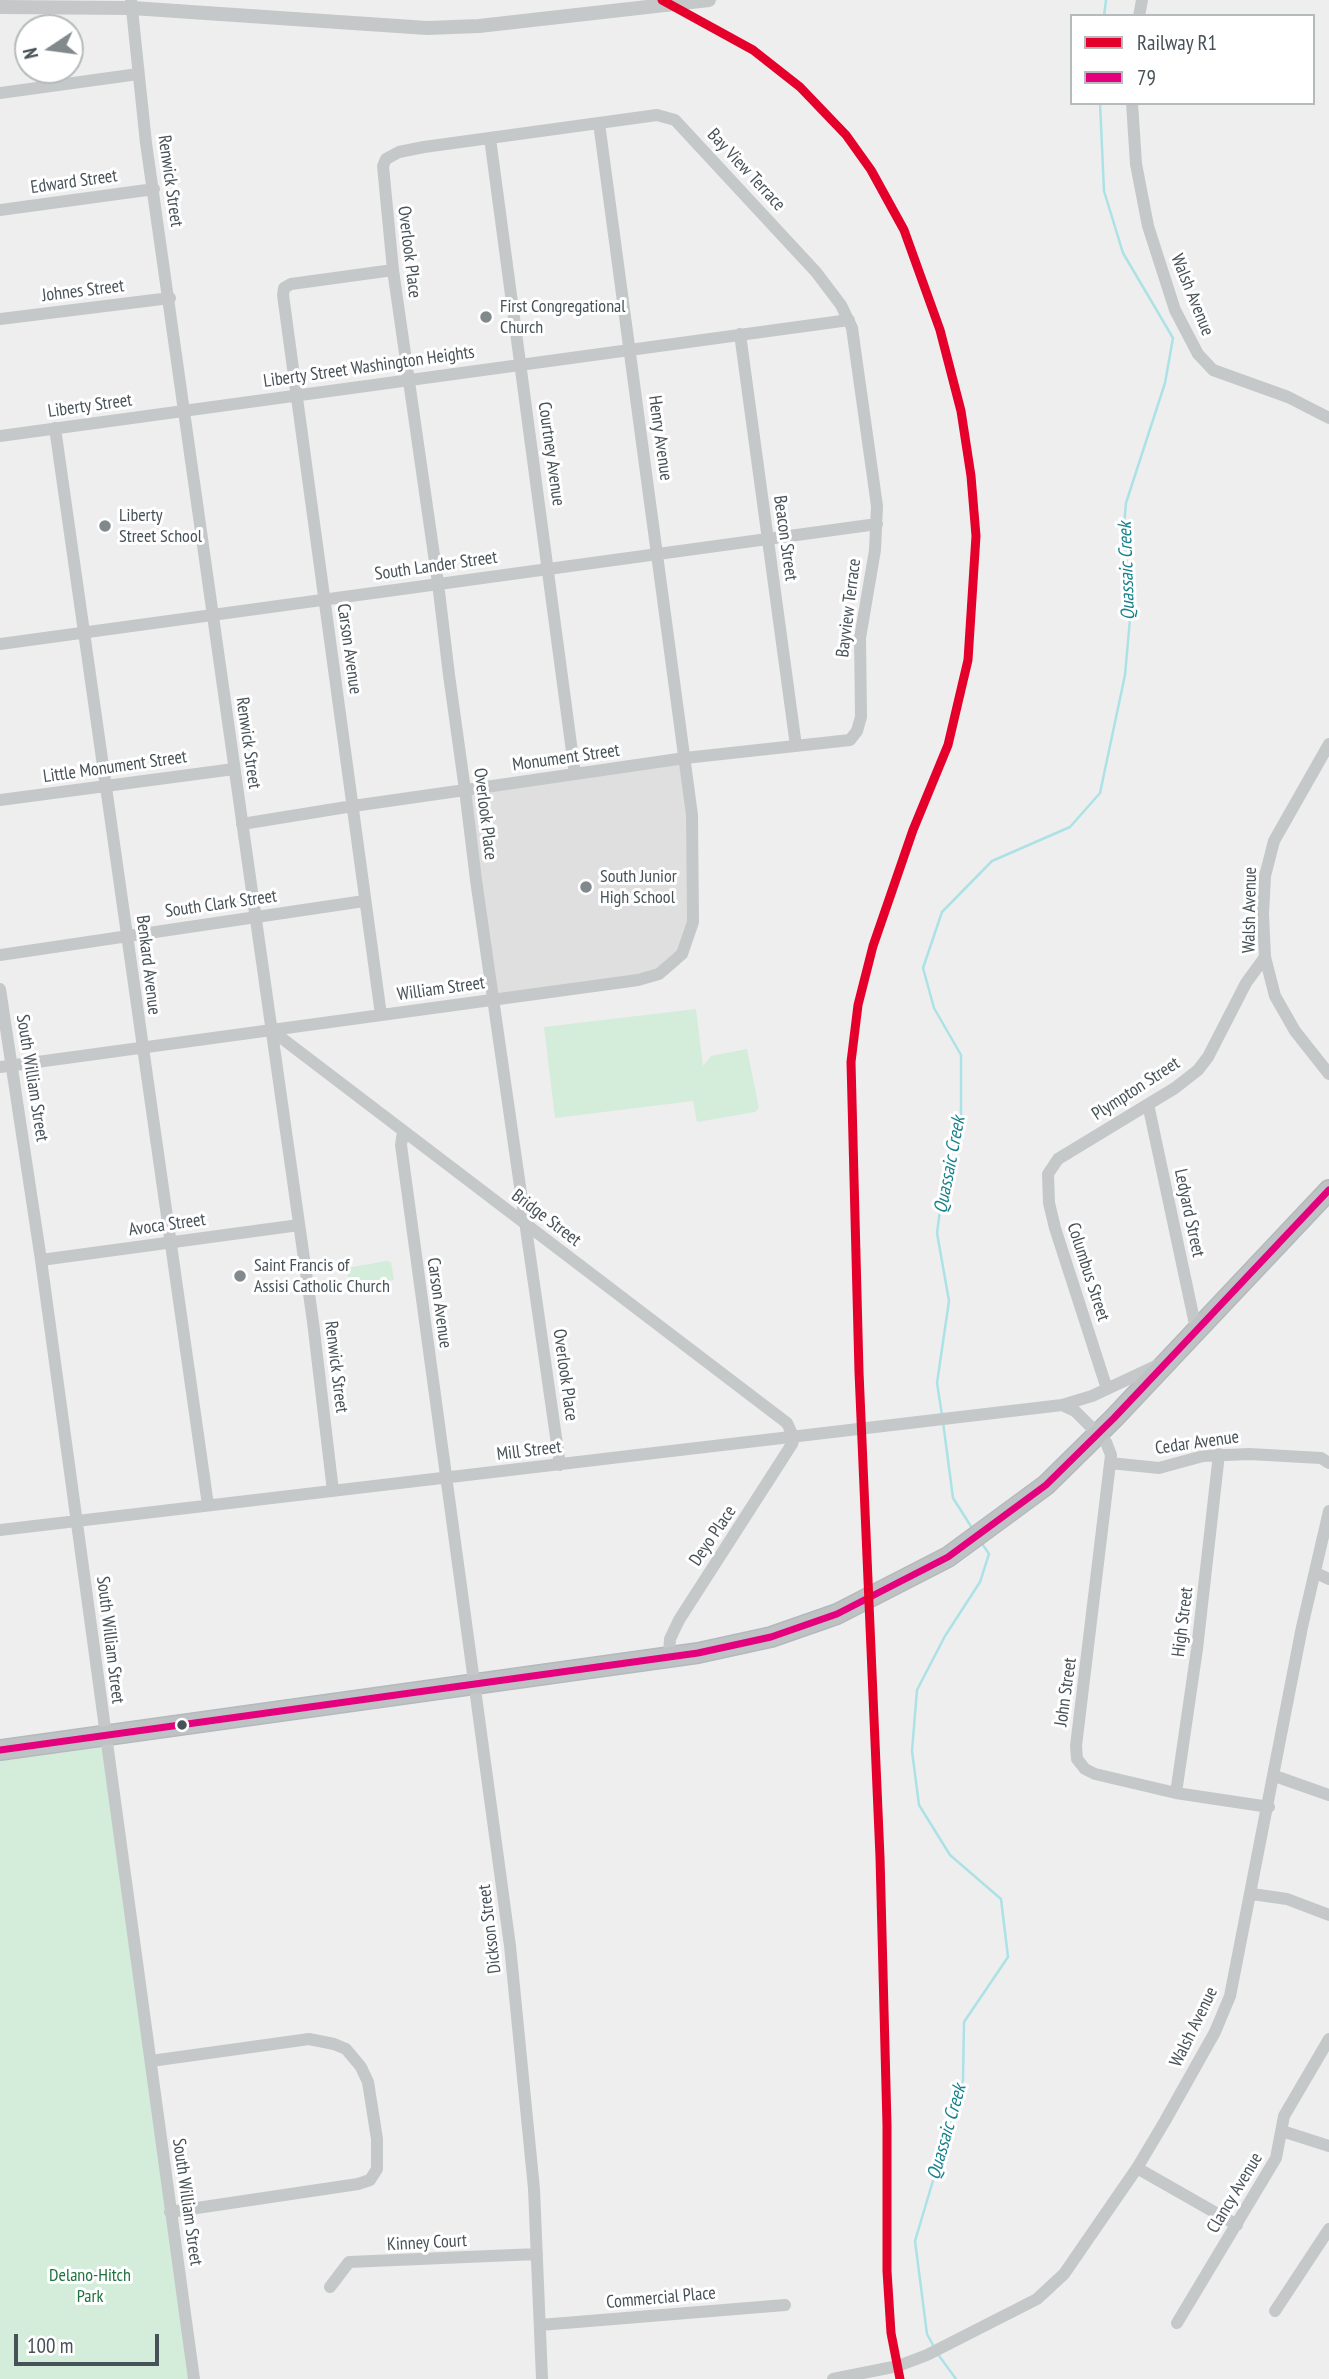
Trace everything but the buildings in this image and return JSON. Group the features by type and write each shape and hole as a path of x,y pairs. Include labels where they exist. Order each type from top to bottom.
{"highway":[{"path":"0,1750 669,1657 748,1643 817,1622 901,1584 971,1543 1063,1470 1329,1190"}],"street":[{"path":"0,7 132,4 428,28 479,26 709,0"},
{"name":"Renwick Street","path":"132,4 153,189 299,1225 332,1491"},
{"path":"0,93 138,74"},
{"name":"Walsh Avenue","path":"1132,105 1136,164 1148,226 1175,310 1198,354 1206,364 1226,376 1288,397 1329,418"},
{"name":"Bay View Terrace","path":"383,166 386,159 399,152 657,116 675,120 816,272 849,320 858,351 877,524"},
{"name":"Henry Avenue","path":"599,123 685,758"},
{"name":"Courtney Avenue","path":"490,138 575,774"},
{"name":"Overlook Place","path":"383,166 393,270 560,1465"},
{"name":"Edward Street","path":"0,211 153,189"},
{"name":"Carson Avenue","path":"381,1015 284,288 291,284 393,270"},
{"name":"Johnes Street","path":"0,319 170,298"},
{"name":"Liberty Street Washington Heights","path":"185,411 849,320"},
{"name":"Beacon Street","path":"740,334 796,746"},
{"name":"Liberty Street","path":"0,436 185,411"},
{"name":"Benkard Avenue","path":"55,428 208,1505"},
{"name":"South Lander Street","path":"0,644 85,630 877,524"},
{"name":"Bayview Terrace","path":"853,738 861,718 860,639 877,524"},
{"name":"Monument Street","path":"242,824 685,758 853,738"},
{"name":"Walsh Avenue","path":"1329,744 1281,826 1268,859 1264,894 1265,957 1275,996 1284,1014 1329,1074"},
{"name":"William Street","path":"6,1066 638,980 659,974 682,954 693,922 695,849 685,758"},
{"name":"Little Monument Street","path":"0,800 234,769"},
{"name":"South Clark Street","path":"0,955 364,901"},
{"name":"Plympton Street","path":"1052,1165 1175,1088 1208,1057 1246,983 1265,957"},
{"name":"South William Street","path":"0,989 6,1066 41,1260 194,2379"},
{"name":"Bridge Street","path":"271,1030 787,1423 794,1438"},
{"name":"Ledyard Street","path":"1148,1104 1196,1329"},
{"name":"Carson Avenue","path":"403,1132 401,1145 445,1478"},
{"name":"Columbus Street","path":"1052,1165 1047,1187 1055,1228 1107,1389"},
{"name":"Avoca Street","path":"41,1260 299,1225"},
{"path":"1062,1405 1107,1389 1168,1360"},
{"path":"1062,1405 1075,1411 1099,1434"},
{"name":"Mill Street","path":"0,1530 1062,1405"},
{"name":"John Street","path":"1099,1434 1110,1448 1110,1463 1076,1746 1077,1759 1085,1769 1095,1774 1176,1793 1269,1807"},
{"name":"Deyo Place","path":"669,1657 670,1639 679,1620 794,1438"},
{"name":"Cedar Avenue","path":"1110,1463 1159,1468 1219,1454 1321,1458 1329,1464"},
{"name":"High Street","path":"1176,1793 1197,1649 1219,1454"},
{"name":"Dickson Street","path":"445,1478 475,1685 519,2032 537,2254 542,2379"},
{"name":"Walsh Avenue","path":"833,2379 898,2365 927,2355 1037,2299 1056,2282 1137,2168 1215,2032 1230,1996 1302,1627 1329,1511"},
{"path":"1316,1573 1329,1579"},
{"path":"1275,1776 1329,1795"},
{"path":"1252,1894 1287,1899 1329,1915"},
{"path":"151,2062 309,2039 334,2043 346,2049 361,2067 368,2082 377,2139 377,2169 370,2180 170,2212"},
{"name":"Clancy Avenue","path":"1177,2323 1276,2158 1284,2116 1329,2039"},
{"path":"1282,2131 1329,2146"},
{"path":"1137,2168 1237,2225"},
{"path":"1275,2311 1329,2229"},
{"name":"Kinney Court","path":"330,2287 349,2262 537,2254"},
{"name":"Commercial Place","path":"540,2325 785,2305"}],"shaded area":[{"name":"South Junior High School","path":"685,758 689,939 659,974 493,1000 465,790"}],"green space":[{"path":"696,1009 703,1066 711,1056 747,1049 759,1108 755,1112 697,1122 693,1101 555,1118 544,1027"},
{"path":"391,1262 394,1280 387,1281 387,1287 350,1292 347,1268"},
{"name":"Delano-Hitch Park","path":"105,1734 195,2379 0,2379 0,1750"}],"waterway":[{"name":"Quassaic Creek","path":"1104,14 1106,0"},
{"name":"Quassaic Creek","path":"942,1415 937,1383 949,1301 937,1233 945,1172 961,1124 961,1055 934,1008 923,968 942,912 992,861 1070,827 1100,793 1125,675 1132,596 1123,536 1126,503 1165,383 1173,338 1123,253 1104,191 1100,105"},
{"name":"Quassaic Creek","path":"943,1422 953,1498 972,1528"},
{"name":"Quassaic Creek","path":"934,2347 927,2334 915,2241 963,2080 964,2022 1008,1957 1001,1899 950,1855 919,1805 912,1751 917,1690 945,1636 980,1582 989,1554 981,1542"},
{"name":"Quassaic Creek","path":"937,2353 956,2379"}],"rail line":[{"name":"R1","path":"662,0 753,50 800,87 846,135 871,170 904,230 940,330 961,411 971,476 976,536 968,660 948,745 913,830 873,946 858,1005 851,1062 859,1372 880,1857 887,2125 887,2271 891,2333 900,2379"}],"transit line":[{"name":"79","path":"0,1750 698,1653 771,1637 837,1614 948,1557 1046,1485 1114,1418 1329,1190"}],"place":[{"name":"First Congregational Church","path":"486,317"},
{"name":"Liberty Street School","path":"105,526"},
{"name":"South Junior High School","path":"586,887"},
{"name":"Saint Francis of Assisi Catholic Church","path":"240,1276"}]}
